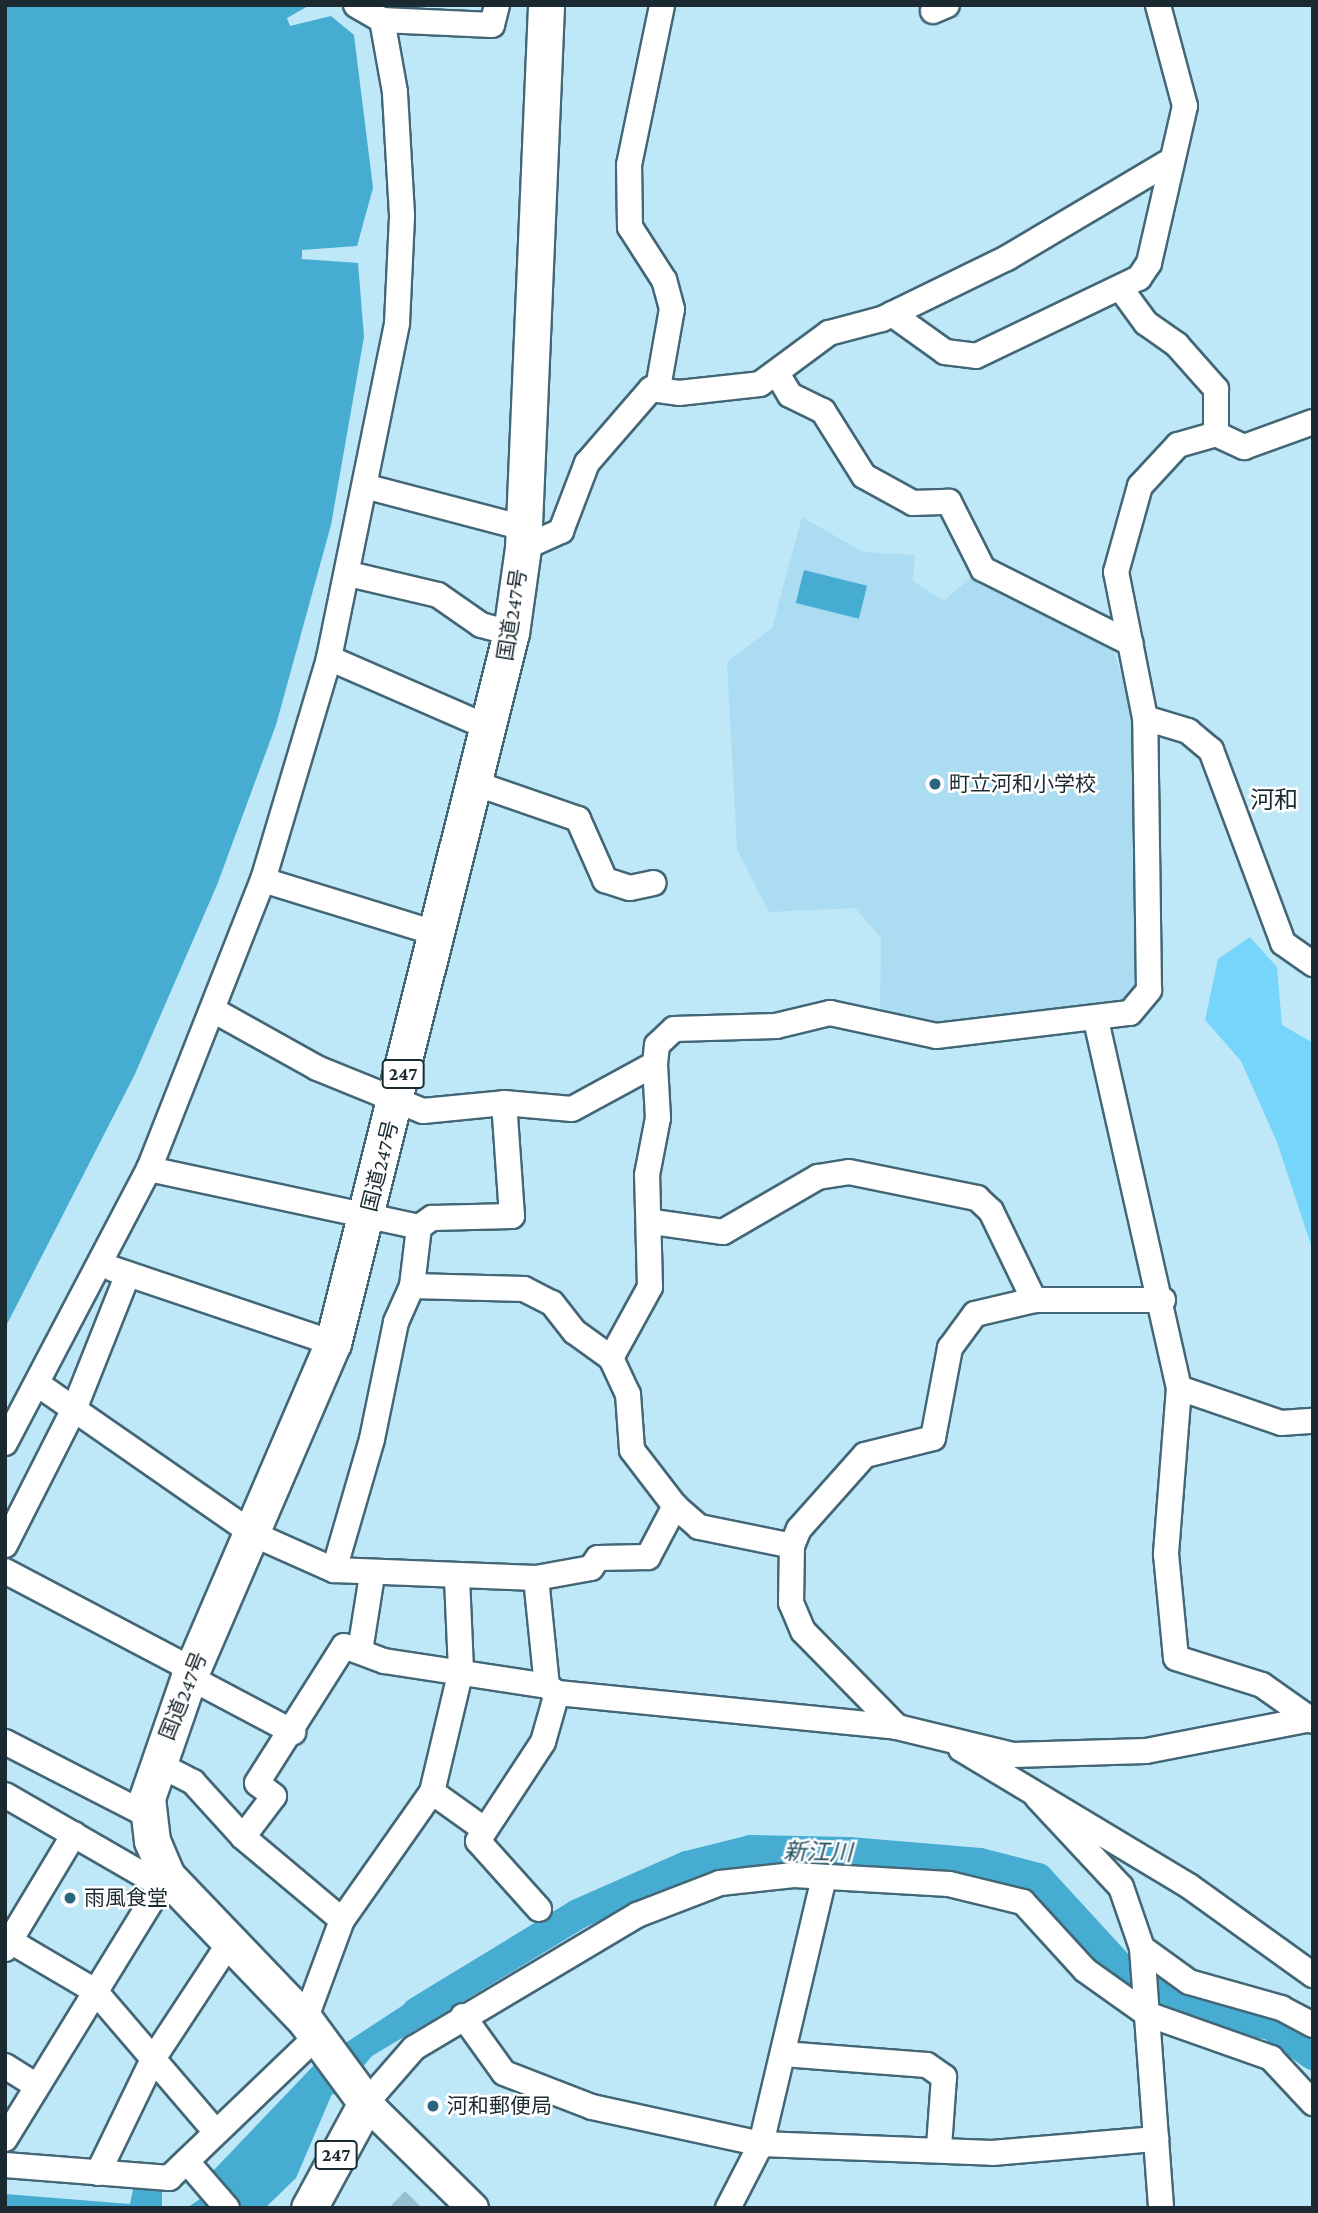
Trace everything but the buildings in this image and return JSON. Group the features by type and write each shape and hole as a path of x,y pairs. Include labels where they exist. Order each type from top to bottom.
{"highway":[{"name":"国道247号","path":"360,2096 315,2034 230,1942 164,1881 147,1815 156,1763 191,1674 333,1343 477,785 511,633 522,538 546,5"},
{"name":"247","path":"309,2208 360,2096"}],"main road":[{"path":"360,2096 472,2208"}],"street":[{"path":"356,5 382,20 492,25 498,5"},
{"path":"368,487 522,538 561,531 587,463 628,412 658,388 672,309 664,280 630,228 629,165 662,5"},
{"path":"892,314 945,352 976,356 1121,289 1149,263 1167,163 1185,106 1158,5"},
{"path":"5,1443 102,1266 149,1169 264,880 329,658 368,487 397,323 402,215 396,92 382,20"},
{"path":"658,388 679,393 760,384 778,375 830,333 892,314 1007,258 1167,163"},
{"path":"1121,289 1146,323 1177,345 1216,389 1216,434"},
{"path":"778,375 790,395 823,411 864,476 913,503 949,502 983,569 1130,643"},
{"path":"611,1358 650,1287 653,1222 647,1175 658,1118 655,1064 657,1045 674,1030 776,1026 831,1013 936,1036 1096,1020 1130,1013 1149,990 1145,718 1116,572 1140,486 1178,445 1216,434 1244,447 1313,422"},
{"path":"349,574 438,595 481,625 511,633"},
{"path":"329,658 489,729"},
{"path":"1145,718 1188,731 1211,750 1283,943 1313,964"},
{"path":"477,785 578,819 605,880 630,888 653,883"},
{"path":"264,880 439,934"},
{"path":"214,1010 395,1104 423,1111 504,1103 572,1109 655,1064"},
{"path":"1096,1020 1163,1300 1179,1388 1166,1554 1176,1658 1262,1685 1311,1720"},
{"path":"149,1169 419,1227 432,1218 512,1216 504,1103"},
{"path":"653,1222 723,1232 818,1177 849,1172 977,1198 991,1210 1034,1300"},
{"path":"334,1570 372,1439 396,1322 412,1286 419,1227"},
{"path":"102,1266 333,1343"},
{"path":"5,1545 75,1407 128,1274"},
{"path":"412,1286 524,1289 552,1303 575,1332 611,1358 628,1394 632,1450 675,1506 699,1527 792,1546"},
{"path":"897,1727 803,1631 791,1603 792,1546 799,1529 865,1455 933,1438 950,1348 975,1314 1034,1300 1163,1300"},
{"path":"39,1385 75,1407 253,1534 334,1570 372,1575 536,1578 590,1568 598,1558 648,1557 675,1506"},
{"path":"1179,1388 1281,1423 1313,1421"},
{"path":"5,1571 293,1732"},
{"path":"360,1651 372,1575"},
{"path":"197,2172 216,2132 315,2034 342,1920 432,1792 461,1670 457,1578"},
{"path":"536,1578 552,1690 543,1742 478,1841 539,1909"},
{"path":"243,1837 274,1796 257,1783 293,1732 344,1646 384,1661 461,1670 552,1690 897,1727 1013,1755 1146,1751 1311,1720"},
{"path":"943,1737 1037,1797 1189,1886 1313,1975"},
{"path":"5,1742 147,1815"},
{"path":"156,1763 193,1782 243,1837 342,1920"},
{"path":"432,1792 485,1830"},
{"path":"5,1795 164,1881 5,2139"},
{"path":"1037,1797 1121,1888 1143,1956 1161,2208"},
{"path":"74,1834 7,1943 94,1991 216,2132"},
{"path":"728,2208 761,2144 824,1877"},
{"path":"360,2096 414,2048 463,2016 637,1915 720,1883 824,1877 949,1884 1023,1902 1085,1970 1147,2014 1271,2058 1313,2103"},
{"path":"98,2173 153,2059 230,1942"},
{"path":"1143,1956 1189,1982 1281,2008 1313,2025"},
{"path":"463,2016 505,2073 592,2107 761,2144 939,2147 992,2153 1156,2139"},
{"path":"783,2054 927,2065 944,2077 939,2147"},
{"path":"5,2066 36,2085"},
{"path":"5,2165 169,2178 197,2172"},
{"path":"197,2172 227,2208"}],"shaded area":[{"path":"5,5 310,5 287,18 290,26 331,16 354,35 373,188 357,246 302,250 302,259 358,263 364,337 331,525 276,725 217,885 135,1074 5,1328"},
{"name":"町立河和小学校","path":"802,517 863,552 915,555 913,581 944,601 977,572 1112,647 1135,718 1139,981 1125,1001 936,1025 880,1011 881,938 855,908 769,912 737,849 727,662 772,628"},
{"path":"804,570 867,586 859,619 796,603"},
{"path":"1250,937 1277,967 1282,1025 1313,1043 1313,1251 1277,1142 1241,1061 1205,1020 1218,959"},
{"path":"443,1979 457,2005 372,2056 339,2095 332,2094 296,2178 265,2208 187,2208 221,2184 213,2171 318,2061"},
{"path":"134,2185 162,2189 162,2208 5,2208 5,2194 130,2204"}],"waterway":[{"name":"新江川","path":"417,2012 578,1914 687,1866 751,1850 849,1852 980,1863 1038,1878 1131,1979 1206,2015 1271,2025 1313,2055"}],"place":[{"name":"町立河和小学校","path":"935,784"},
{"name":"雨風食堂","path":"70,1898"},
{"name":"河和郵便局","path":"433,2106"}],"district":[{"name":"河和","path":"1274,800"}]}
